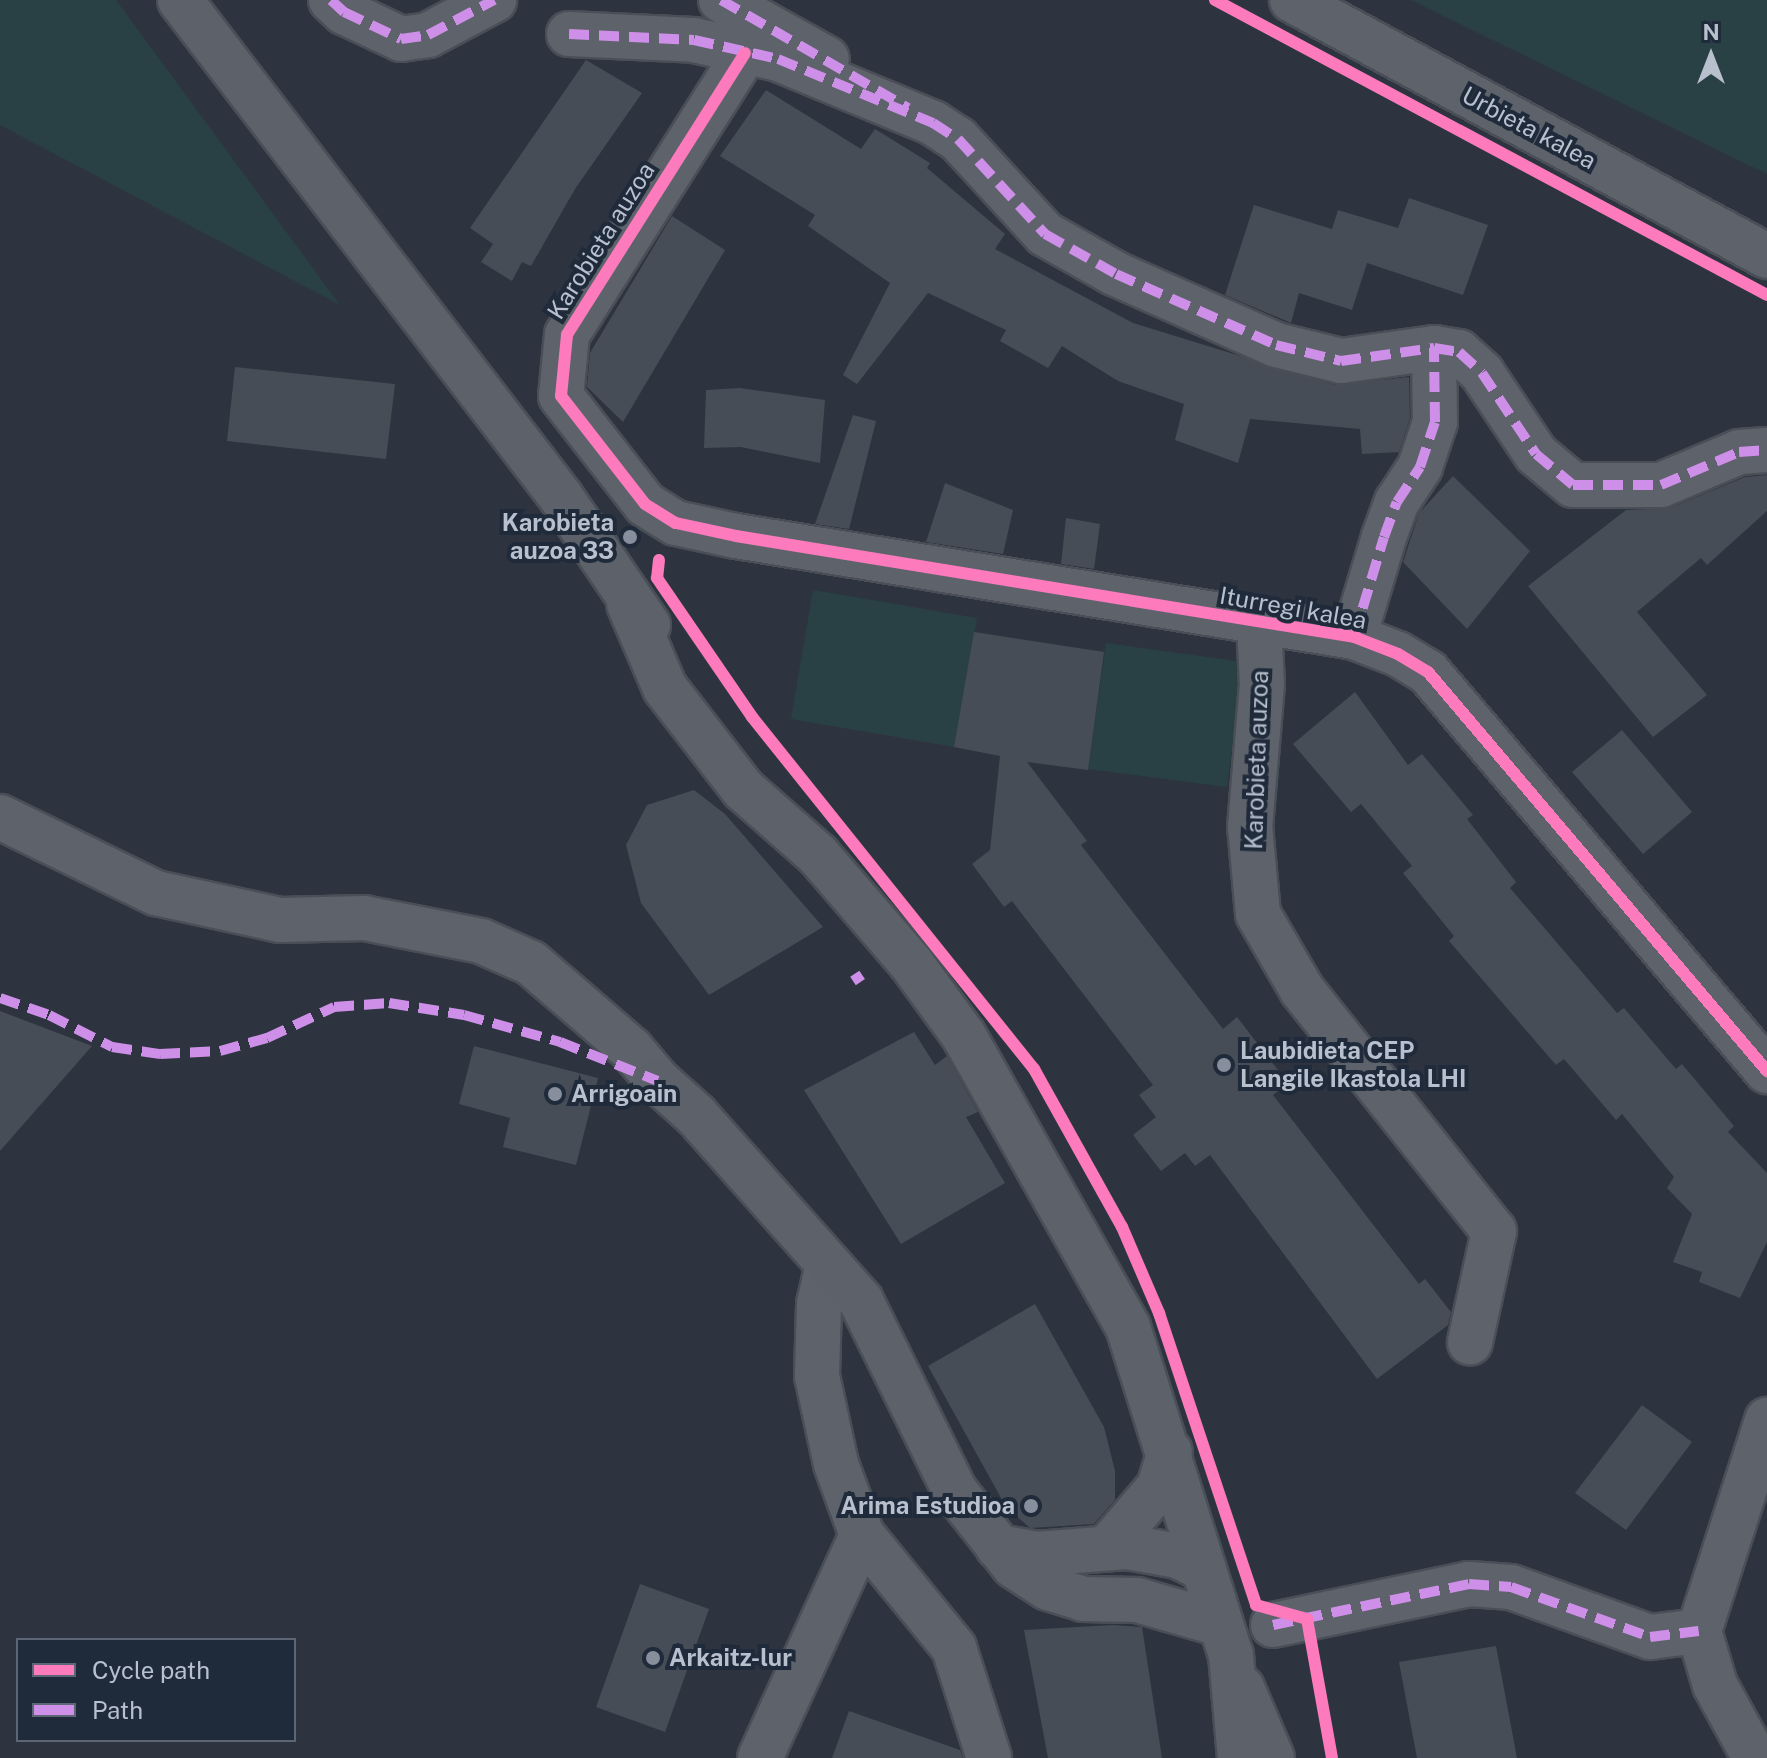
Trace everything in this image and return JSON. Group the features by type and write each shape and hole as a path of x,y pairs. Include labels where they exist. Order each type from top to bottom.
{"main road":[{"path":"180,0 561,497 629,604 784,799 818,855 911,963 972,1049 1128,1327 1170,1452 1236,1675 1272,1758"},
{"path":"658,1081 696,1115 861,1301 955,1491 1014,1566 1048,1588 1083,1599 1165,1606 1220,1624"},
{"path":"1108,1547 1159,1487 1170,1452"},
{"path":"998,1547 1036,1554 1108,1547 1156,1551 1202,1568"},
{"path":"1236,1675 1240,1758"}],"street":[{"path":"331,0 344,12 401,39 428,35 494,0"},
{"path":"721,0 958,139 1045,234 1116,274 1276,345 1341,361 1434,348 1459,352 1482,373 1536,454 1573,485 1661,485 1739,452 1767,450"},
{"name":"Urbieta kalea","path":"1292,0 1767,256"},
{"path":"569,34 694,40 778,59 933,123"},
{"name":"Karobieta auzoa","path":"676,523 645,504 618,472 561,396 560,372 567,335 745,53"},
{"path":"1358,622 1397,502 1420,467 1435,422 1434,348"},
{"name":"Iturregi kalea","path":"676,523 1259,623 1358,622 1428,672 1767,1071"},
{"name":"Karobieta auzoa","path":"1259,623 1262,684 1250,826 1258,914 1302,990 1494,1231 1470,1342"},
{"path":"0,817 156,893 280,920 364,918 481,941 531,963 631,1049 658,1081"},
{"path":"828,1264 819,1304 817,1376 836,1464 862,1535 954,1648 989,1758"},
{"path":"1755,1758 1721,1698 1699,1631 1767,1420"},
{"path":"760,1758 862,1535"},
{"path":"1273,1625 1469,1584 1511,1587 1650,1637 1699,1631"}],"green space":[{"path":"0,0 116,0 340,305 0,125"},
{"path":"1411,0 1767,0 1767,174"},
{"path":"813,590 977,618 954,747 791,719"},
{"path":"1106,643 1243,662 1227,787 1088,769"}],"building":[{"path":"586,60 642,93 575,189 531,266 522,262 512,281 481,262 493,244 470,228"},
{"path":"766,90 861,149 875,129 930,163 927,168 1005,234 995,249 1133,323 1335,385 1409,377 1410,418 1399,452 1362,454 1360,429 1250,419 1238,463 1175,440 1184,404 1118,381 1062,346 1048,368 1000,341 1006,330 928,293 857,384 843,375 890,283 808,226 815,215 720,156"},
{"path":"1409,198 1488,225 1463,295 1367,263 1352,310 1299,293 1291,323 1225,295 1254,205 1332,229 1338,210 1398,228"},
{"path":"672,216 725,250 623,422 587,387 590,353"},
{"path":"235,367 395,384 386,459 227,441"},
{"path":"740,388 825,400 820,463 741,447 704,448 706,390"},
{"path":"853,415 876,421 849,529 815,524"},
{"path":"1767,475 1767,511 1707,565 1701,558 1637,612 1707,695 1653,737 1528,586 1626,510 1670,508 1745,477"},
{"path":"1453,476 1530,551 1467,629 1403,562 1419,513"},
{"path":"945,483 1013,510 1003,554 926,542"},
{"path":"1066,518 1100,524 1094,569 1061,564"},
{"path":"974,632 1104,652 1088,770 1027,762 1087,841 1081,845 1223,1029 1237,1017 1288,1083 1273,1095 1419,1284 1425,1279 1451,1312 1448,1325 1377,1379 1210,1155 1195,1166 1185,1153 1161,1171 1133,1135 1156,1117 1139,1095 1153,1085 1012,901 1004,907 972,864 990,850 1000,756 954,747"},
{"path":"1355,692 1408,765 1422,754 1473,815 1467,819 1516,882 1510,888 1617,1013 1624,1008 1676,1069 1682,1064 1734,1126 1728,1132 1767,1173 1767,1242 1740,1298 1699,1282 1702,1272 1673,1262 1692,1214 1667,1188 1674,1177 1622,1114 1616,1120 1564,1059 1556,1065 1449,941 1454,936 1403,873 1412,866 1361,804 1351,812 1293,744"},
{"path":"1622,730 1692,812 1643,854 1572,772"},
{"path":"694,790 725,814 823,927 709,995 641,903 626,845 647,805"},
{"path":"0,1011 92,1046 0,1151"},
{"path":"914,1032 935,1065 947,1056 978,1112 966,1117 1005,1183 901,1244 804,1090"},
{"name":"Arrigoain","path":"474,1046 598,1078 576,1165 503,1147 510,1118 459,1104"},
{"path":"1035,1304 1104,1427 1115,1471 1115,1500 1094,1524 1030,1528 1006,1507 928,1366"},
{"path":"1642,1405 1692,1442 1626,1530 1575,1493"},
{"name":"Arkaitz-lur","path":"640,1584 709,1609 665,1732 596,1707"},
{"path":"1113,1625 1142,1627 1162,1758 1048,1758 1024,1630"},
{"path":"1496,1646 1517,1758 1417,1758 1399,1662"},
{"path":"849,1711 960,1750 963,1758 832,1758"}],"marked path":[{"path":"331,0 344,12 401,39 428,35 494,0"},
{"path":"721,0 908,108"},
{"path":"569,34 694,40 778,59 933,123 958,139 1045,234 1116,274 1276,345 1341,361 1434,348 1459,352 1482,373 1536,454 1573,485 1661,485 1739,452 1767,450"},
{"path":"1354,637 1397,502 1420,467 1435,422 1434,348"},
{"path":"853,981 862,975"},
{"path":"0,998 49,1015 112,1047 160,1054 220,1051 267,1038 334,1007 389,1003 464,1015 560,1042 658,1081"},
{"path":"1273,1625 1469,1584 1511,1587 1650,1637 1699,1631"}],"cycle path":[{"path":"1215,0 1767,295"},
{"path":"745,53 567,335 561,396 645,504 676,523 736,536 1354,637 1398,654 1428,672 1767,1071"},
{"path":"659,560 657,578 752,717 1034,1069 1122,1227 1159,1313 1256,1605 1307,1619 1332,1758"}],"place":[{"name":"Karobieta auzoa 33","path":"630,537"},
{"name":"Laubidieta CEP Langile Ikastola LHI","path":"1224,1065"},
{"name":"Arrigoain","path":"555,1094"},
{"name":"Arima Estudioa","path":"1031,1506"},
{"name":"Arkaitz-lur","path":"653,1658"}]}
